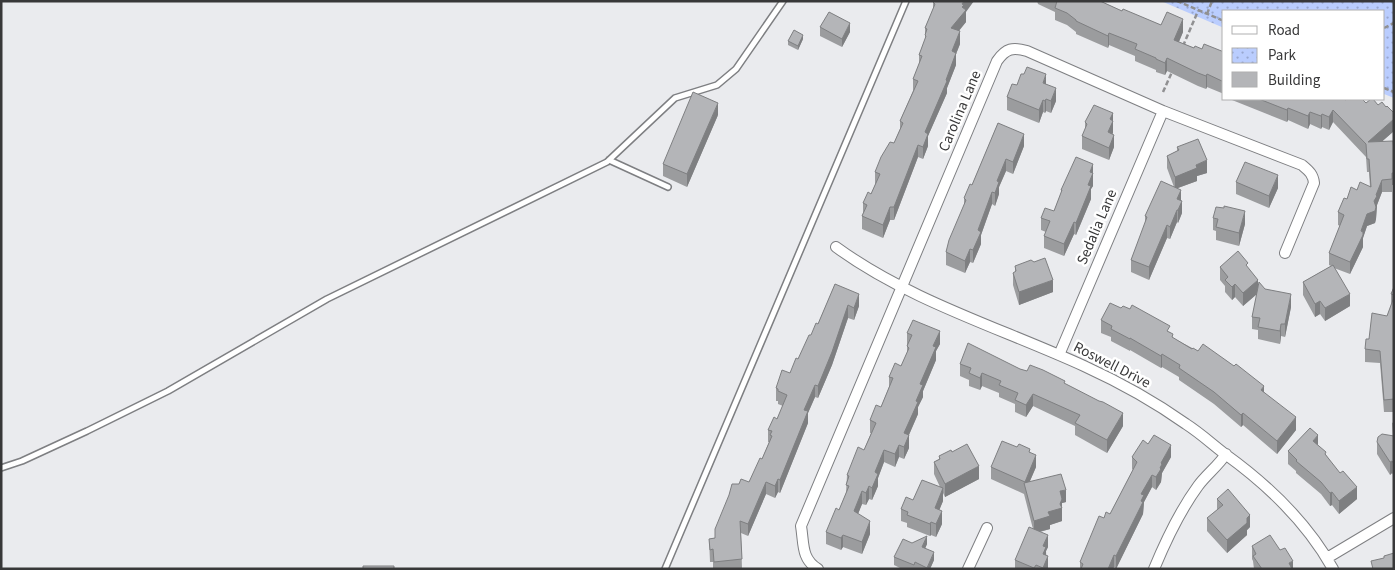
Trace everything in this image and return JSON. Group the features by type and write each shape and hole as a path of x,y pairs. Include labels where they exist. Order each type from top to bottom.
{"street":[{"name":"Carolina Lane","path":"818,569 806,557 801,526 997,61 1007,50 1012,48 1027,51 1163,111 1302,165 1309,170 1314,177 1314,183 1285,253"},
{"name":"Sedalia Lane","path":"1059,355 1163,111"},
{"name":"Roswell Drive","path":"836,247 858,263 902,288 1059,355 1125,386 1186,423 1252,474 1290,510 1308,530 1333,569"},
{"path":"1154,569 1170,531 1186,502 1226,454"},
{"path":"1327,558 1394,518"},
{"path":"968,569 987,528"}],"lane":[{"path":"1,468 22,461 168,392 327,299 609,160 675,98 717,85 736,70 783,1"},
{"path":"665,569 906,1"},
{"path":"609,160 668,187"}],"path":[{"path":"1177,1 1222,20"},
{"path":"1207,14 1212,1"},
{"path":"1183,47 1198,10"},
{"path":"1163,92 1175,65"}],"green space":[{"path":"1161,1 1394,1 1394,98 1385,94 1385,10 1222,10 1222,27"}],"building":[{"path":"933,1 964,1 962,7 966,10 951,28 960,31 952,51 956,53 947,81 925,132 928,134 923,147 918,145 894,207 890,207 883,225 862,216 867,205 863,203 868,192 871,194 880,174 875,172 881,157 890,142 894,143 903,123 900,121 918,81 913,79 922,56 919,55 926,36 927,29 925,28 935,4"},
{"path":"1057,1 1100,1 1161,25 1167,12 1183,19 1174,40 1194,48 1195,46 1202,49 1204,44 1222,51 1222,81 1207,74 1206,76 1198,73 1167,58 1165,63 1135,49 1137,44 1109,33 1108,36 1076,21 1067,13 1055,8"},
{"path":"829,12 850,23 842,39 820,27"},
{"path":"794,30 803,35 798,46 788,41"},
{"path":"1027,67 1046,74 1043,83 1056,88 1051,101 1043,100 1039,110 1007,97 1012,84 1017,85 1021,74 1024,74"},
{"path":"693,92 718,103 687,174 663,164"},
{"path":"1262,100 1363,100 1366,103 1374,100 1378,105 1382,102 1394,113 1394,119 1368,142 1393,141 1394,173 1392,173 1392,179 1382,180 1374,201 1375,211 1367,214 1361,231 1363,235 1350,262 1329,253 1344,215 1338,212 1344,198 1347,199 1351,187 1357,190 1360,182 1371,187 1366,144 1333,110 1329,117 1310,112 1308,116 1288,108 1287,110"},
{"path":"1094,105 1113,113 1110,119 1113,121 1108,132 1114,135 1109,148 1082,136 1087,124 1085,122"},
{"path":"998,123 1024,134 1013,162 1006,159 997,181 999,182 995,193 992,192 978,230 981,232 973,250 970,249 965,261 946,252 949,240 966,200 964,198 970,184 972,185"},
{"path":"1198,139 1207,160 1196,165 1197,168 1175,177 1167,156 1179,150 1177,147"},
{"path":"1076,157 1093,164 1090,172 1093,173 1088,185 1091,186 1076,223 1074,222 1064,244 1044,236 1050,221 1041,218 1045,208 1054,211"},
{"path":"1245,162 1278,175 1269,196 1236,182"},
{"path":"1161,181 1181,190 1177,199 1182,201 1170,227 1167,225 1149,267 1131,260 1147,217 1145,216"},
{"path":"1224,206 1245,211 1239,233 1216,227 1218,219 1213,218 1216,207 1224,208"},
{"path":"1238,251 1258,280 1243,293 1235,284 1232,287 1225,280 1228,277 1220,267"},
{"path":"1045,258 1053,280 1019,292 1013,273 1016,271 1015,266 1031,260 1034,262"},
{"path":"1333,265 1350,294 1325,308 1320,301 1315,304 1303,282"},
{"path":"1259,282 1265,289 1291,294 1285,324 1281,324 1280,331 1258,327 1260,318 1252,317"},
{"path":"835,284 859,294 854,308 848,305 818,386 815,385 804,410 808,411 780,480 778,479 775,486 766,482 748,524 740,521 742,559 714,562 713,549 710,550 709,539 715,538 715,529 732,484 739,484 741,479 749,482 760,458 762,459 772,436 770,435 772,431 768,430 774,417 777,419 787,395 776,388 782,370 790,373 809,335 811,335 816,323 818,324"},
{"path":"1394,297 1394,399 1384,400 1380,351 1365,349 1366,339 1369,339 1372,313 1387,316"},
{"path":"1110,303 1121,308 1123,306 1130,309 1132,305 1170,326 1167,331 1173,334 1172,337 1192,349 1198,351 1203,344 1234,366 1236,364 1264,386 1261,390 1296,417 1277,441 1243,413 1241,415 1214,392 1179,368 1180,365 1111,329 1112,326 1101,320"},
{"path":"913,320 940,331 933,346 936,347 920,384 923,385 916,401 918,402 904,433 909,435 904,447 899,445 895,454 884,450 875,472 878,474 872,488 869,486 866,493 862,491 854,511 870,521 862,542 843,535 841,538 826,532 836,508 839,510 849,486 846,485 849,476 847,475 858,447 864,450 876,423 870,420 876,405 881,407 893,378 889,377 895,363 901,366 909,348 907,346 912,335 907,333"},
{"path":"968,343 1020,369 1027,371 1030,365 1043,370 1065,381 1064,383 1123,413 1107,440 1075,423 1080,415 1033,394 1026,405 1015,400 1018,393 999,385 1001,381 982,373 980,378 969,373 971,368 960,364"},
{"path":"1310,428 1318,435 1313,441 1326,452 1325,454 1340,473 1343,471 1357,487 1339,501 1332,492 1330,493 1321,482 1296,461 1288,451"},
{"path":"1382,434 1394,436 1394,464 1392,461 1390,462 1377,442 1378,437"},
{"path":"1154,435 1171,445 1161,463 1161,469 1156,477 1152,475 1141,494 1144,495 1141,501 1143,502 1116,556 1114,555 1108,569 1081,569 1083,564 1080,562 1099,516 1104,518 1106,512 1110,514 1137,462 1132,457 1143,440 1148,444"},
{"path":"1002,441 1017,447 1019,444 1030,449 1029,452 1036,455 1025,482 991,467"},
{"path":"967,444 979,466 945,484 934,462 940,459 939,456"},
{"path":"1061,474 1066,490 1060,491 1062,499 1060,504 1062,508 1048,512 1050,516 1034,521 1024,483"},
{"path":"922,480 943,488 935,508 942,511 936,524 931,522 930,524 907,515 908,512 901,509 906,497 913,500"},
{"path":"1228,489 1250,515 1247,518 1247,523 1227,540 1207,518 1223,505 1217,499"},
{"path":"1029,527 1048,535 1043,546 1046,547 1043,554 1048,556 1043,568 1036,565 1034,568 1015,560"},
{"path":"1270,535 1280,550 1285,548 1293,561 1289,563 1292,569 1262,569 1253,556 1256,554 1252,546"},
{"path":"927,536 922,547 934,552 927,568 915,562 914,565 894,557 903,539 912,543"},
{"path":"1394,553 1394,569 1373,569 1371,561"},
{"path":"363,566 394,566 394,569 363,569"}]}
